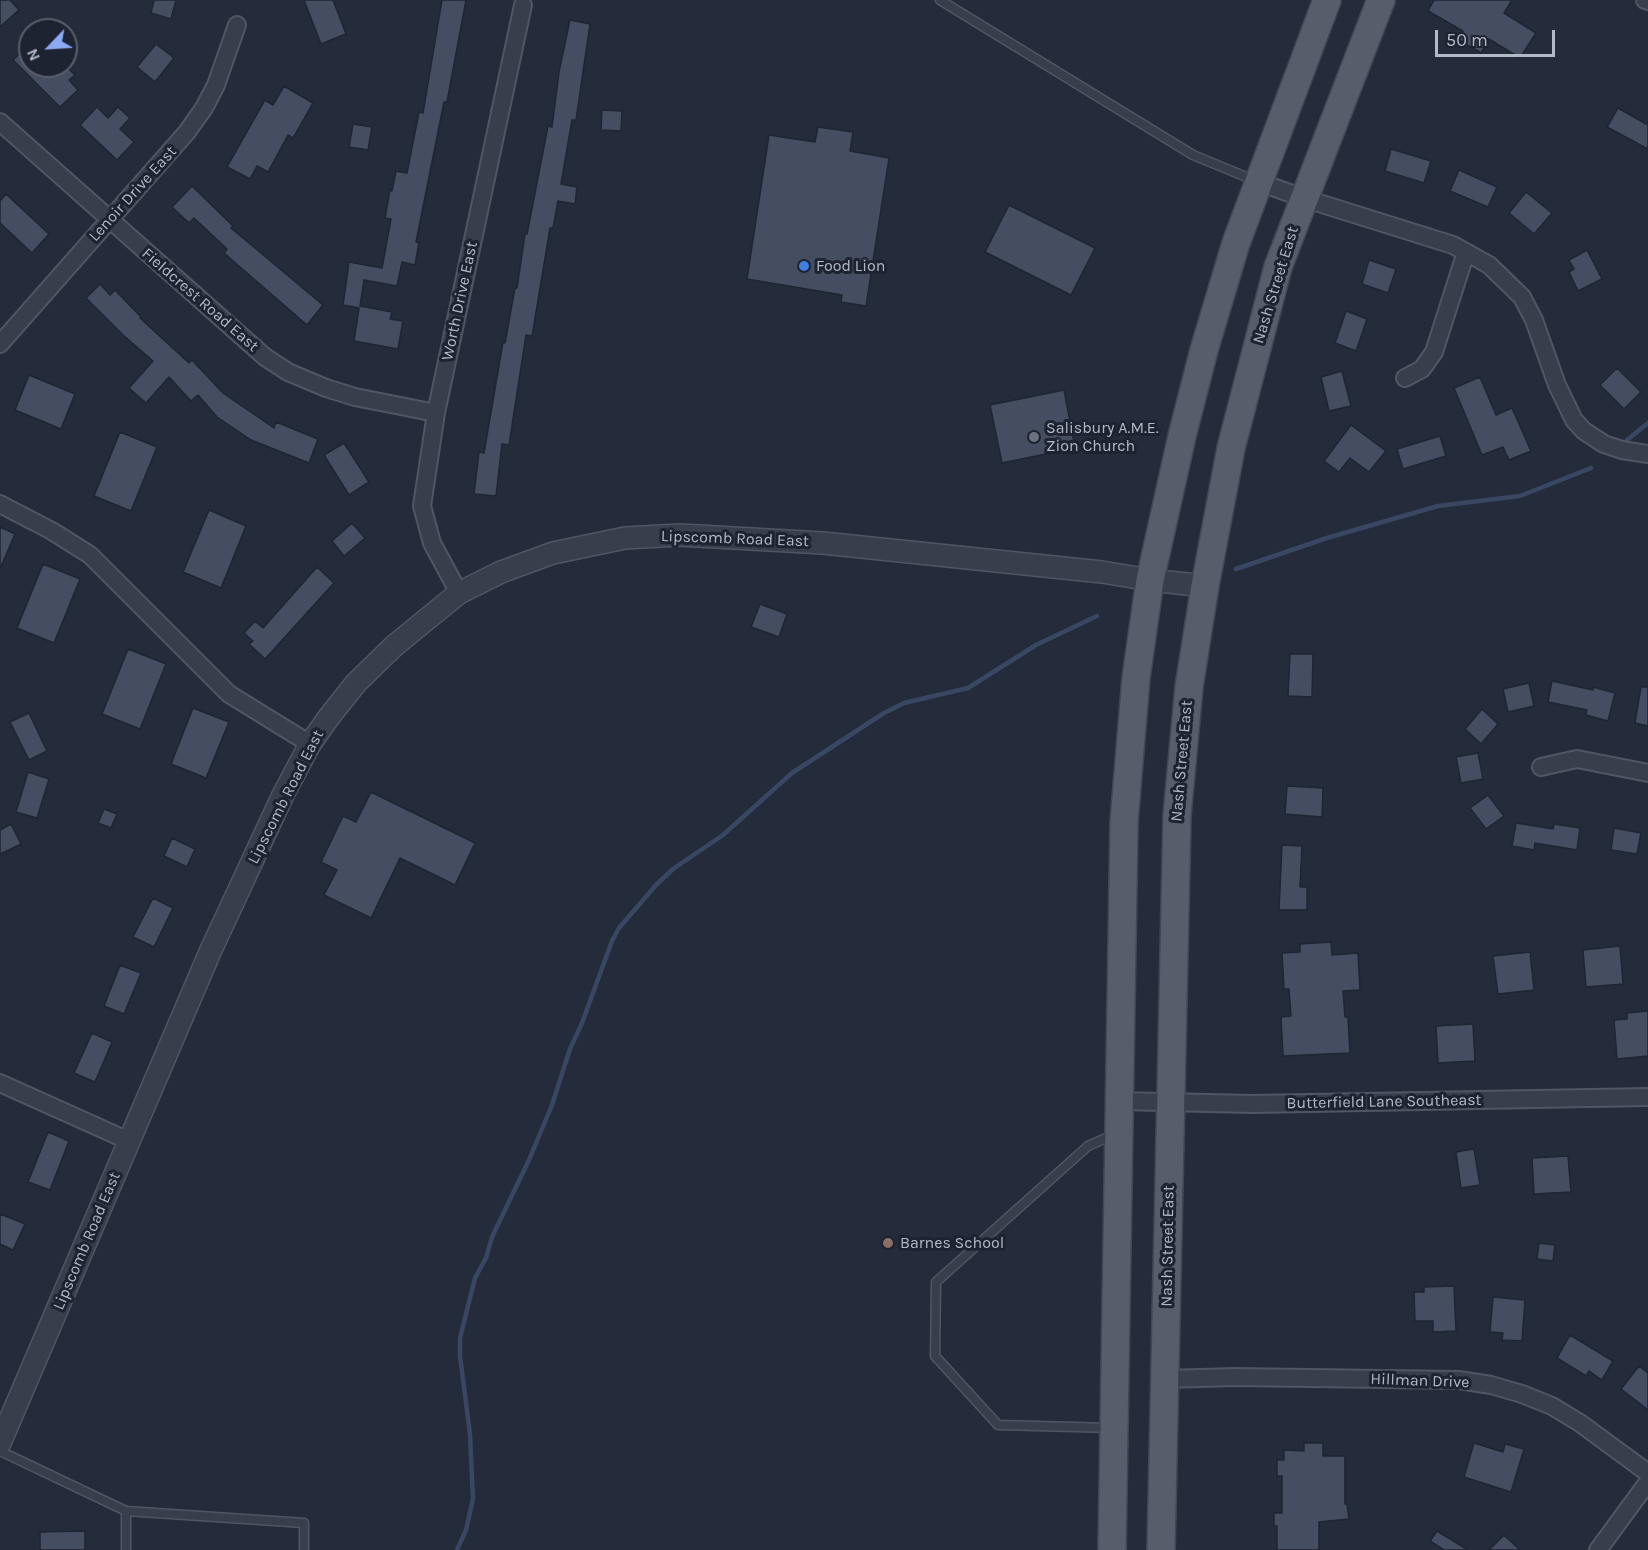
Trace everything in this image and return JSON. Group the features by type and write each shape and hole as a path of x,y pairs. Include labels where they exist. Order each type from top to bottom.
{"main road":[{"path":"1112,1550 1124,822 1136,678 1150,580 1204,350 1236,243 1327,0"},
{"name":"Nash Street East","path":"1161,1550 1177,816 1189,687 1231,448 1278,267 1381,0"}],"street":[{"name":"Worth Drive East","path":"459,593 432,543 422,506 436,413 523,5"},
{"name":"Lenoir Drive East","path":"0,344 187,132 204,108 220,76 237,26"},
{"name":"Fieldcrest Road East","path":"0,122 265,357 288,372 326,388 355,397 436,413"},
{"path":"1259,182 1453,245 1496,271 1522,297 1534,320 1557,385 1574,420 1584,431 1604,444 1622,450 1648,454"},
{"path":"1405,378 1422,369 1434,352 1466,252"},
{"path":"0,504 52,531 90,555 229,694 310,744"},
{"name":"Lipscomb Road East","path":"0,1443 210,952 283,795 310,744 356,683 394,646 459,593 501,572 553,553 625,538 680,535 823,543 1102,572 1205,586"},
{"path":"1541,767 1577,759 1648,773"},
{"path":"0,1083 129,1142"},
{"name":"Butterfield Lane Southeast","path":"1119,1101 1253,1104 1648,1097"},
{"name":"Hillman Drive","path":"1166,1379 1234,1377 1459,1380 1491,1385 1552,1406 1580,1423 1648,1473"},
{"path":"1598,1550 1648,1482"}],"lane":[{"path":"940,0 1193,155 1259,182"},
{"path":"1113,1428 998,1425 935,1356 936,1282 1088,1146 1119,1132"},
{"path":"0,1451 126,1511 304,1523 304,1550"},
{"path":"126,1511 126,1550"}],"building":[{"path":"0,0 10,0 19,10 0,27"},
{"path":"154,0 176,0 171,19 151,13"},
{"path":"304,0 333,0 346,34 321,44"},
{"path":"442,0 466,0 447,102 444,102 416,242 419,243 415,265 402,262 397,286 364,280 360,306 392,312 390,319 403,321 398,349 354,341 359,308 343,305 349,262 382,268 391,219 385,218 390,190 392,191 396,171 407,173 419,112 423,113"},
{"path":"1434,0 1512,0 1504,13 1536,33 1520,58 1489,39 1481,53 1459,40 1463,31 1428,11"},
{"path":"570,20 590,24 576,120 572,120 561,184 577,187 575,204 558,201 553,228 550,228 532,336 526,335 509,445 502,444 496,496 474,494 479,452 484,453 503,342 505,343 515,288 517,288 525,234 527,234 548,126 552,127 559,72"},
{"path":"156,44 174,58 155,82 137,67"},
{"path":"18,55 18,65 13,60"},
{"path":"31,78 71,78 69,80 78,90 60,107"},
{"path":"284,86 313,103 293,138 288,135 268,172 257,166 250,179 227,167 265,100 273,105"},
{"path":"97,107 108,118 118,107 130,118 120,129 134,142 117,160 80,125"},
{"path":"1618,108 1648,125 1648,149 1607,127"},
{"path":"602,110 622,111 621,131 601,130"},
{"path":"353,124 372,127 368,150 349,147"},
{"path":"818,127 853,132 850,151 889,158 866,306 841,302 842,295 747,279 769,135 815,142"},
{"path":"1391,149 1431,161 1424,183 1385,171"},
{"path":"1459,170 1497,187 1488,207 1450,191"},
{"path":"192,186 233,226 231,228 323,305 307,325 224,253 227,249 194,218 189,223 172,207"},
{"path":"1526,192 1552,213 1534,234 1509,213"},
{"path":"6,194 49,234 32,253 0,223 0,201"},
{"path":"1009,205 1095,248 1071,295 985,252"},
{"path":"1587,250 1602,279 1578,291 1569,272 1574,269 1569,260"},
{"path":"1369,260 1396,269 1388,293 1362,284"},
{"path":"100,284 110,295 115,290 140,318 189,363 192,360 223,393 274,428 276,422 318,439 309,463 251,440 217,417 198,395 191,401 169,377 146,403 129,388 153,361 86,298"},
{"path":"1346,311 1367,319 1356,351 1335,343"},
{"path":"1617,368 1641,392 1624,409 1600,385"},
{"path":"1342,371 1351,406 1329,411 1321,377"},
{"path":"29,375 75,394 61,429 15,410"},
{"path":"1480,377 1496,415 1512,408 1531,451 1509,460 1503,447 1482,455 1454,388"},
{"path":"1064,390 1075,448 1002,463 990,405"},
{"path":"1351,425 1386,451 1369,472 1350,458 1339,472 1324,461"},
{"path":"120,432 157,447 131,511 94,496"},
{"path":"1440,436 1446,456 1403,469 1397,449"},
{"path":"344,443 369,482 349,495 324,455"},
{"path":"209,510 246,526 221,588 183,572"},
{"path":"352,523 365,538 344,556 332,541"},
{"path":"0,527 15,534 0,569"},
{"path":"43,564 80,579 54,643 17,628"},
{"path":"317,567 334,583 265,659 249,644 253,641 244,633 255,621 263,628"},
{"path":"760,604 787,614 779,637 751,627"},
{"path":"128,649 166,664 140,729 102,714"},
{"path":"1290,654 1313,654 1312,697 1288,696"},
{"path":"1552,681 1615,693 1608,721 1586,715 1587,710 1548,702"},
{"path":"1529,683 1534,706 1508,712 1503,689"},
{"path":"1641,687 1648,687 1648,726 1635,723"},
{"path":"193,708 229,722 206,778 171,764"},
{"path":"1482,709 1498,724 1481,744 1465,729"},
{"path":"29,713 47,751 29,760 10,722"},
{"path":"1478,753 1483,779 1461,783 1456,757"},
{"path":"28,772 49,779 37,818 16,812"},
{"path":"1287,786 1323,788 1322,817 1285,814"},
{"path":"371,792 475,843 455,885 400,858 371,918 324,895 337,870 321,862 343,816 356,822"},
{"path":"1488,795 1504,816 1486,829 1470,808"},
{"path":"104,809 117,814 111,828 98,823"},
{"path":"1516,823 1553,829 1554,824 1580,828 1577,850 1535,843 1534,850 1512,846"},
{"path":"11,824 21,844 0,854 0,830"},
{"path":"1614,828 1641,833 1637,854 1611,850"},
{"path":"172,838 195,849 187,867 164,856"},
{"path":"1282,845 1302,846 1300,887 1307,887 1307,910 1279,910"},
{"path":"153,898 173,908 154,947 133,937"},
{"path":"1331,942 1332,955 1358,953 1360,990 1343,991 1345,1017 1348,1017 1350,1053 1283,1056 1281,1017 1291,1016 1289,989 1284,989 1282,953 1300,952 1300,944"},
{"path":"1620,946 1623,984 1586,987 1583,950"},
{"path":"1530,952 1534,990 1498,994 1493,956"},
{"path":"120,965 141,973 124,1014 104,1006"},
{"path":"1648,1011 1648,1056 1617,1059 1614,1020 1627,1019 1627,1013"},
{"path":"1473,1024 1475,1061 1438,1063 1436,1026"},
{"path":"92,1033 112,1042 95,1082 74,1073"},
{"path":"48,1132 69,1141 50,1190 28,1182"},
{"path":"1474,1149 1480,1185 1461,1188 1456,1152"},
{"path":"1568,1156 1571,1192 1534,1194 1532,1158"},
{"path":"0,1214 25,1224 13,1250 0,1244"},
{"path":"1539,1243 1555,1245 1553,1261 1537,1259"},
{"path":"1454,1286 1456,1331 1433,1332 1433,1321 1415,1321 1414,1292 1424,1292 1424,1287"},
{"path":"1493,1297 1525,1300 1522,1341 1502,1340 1503,1333 1490,1332"},
{"path":"1570,1335 1613,1361 1602,1380 1589,1371 1586,1376 1557,1358"},
{"path":"1639,1366 1648,1373 1648,1410 1621,1389"},
{"path":"1304,1443 1323,1443 1323,1456 1345,1456 1345,1504 1347,1504 1349,1519 1319,1522 1319,1550 1277,1550 1277,1526 1274,1526 1274,1513 1282,1513 1282,1476 1277,1476 1277,1460 1284,1460 1284,1450 1304,1451"},
{"path":"1474,1443 1503,1452 1505,1444 1524,1449 1511,1492 1464,1477"},
{"path":"85,1531 85,1550 40,1550 40,1532"},
{"path":"1437,1531 1468,1550 1444,1550 1430,1541"},
{"path":"1504,1535 1520,1550 1489,1550"}],"waterway":[{"path":"1627,440 1648,423"},
{"path":"1236,569 1327,538 1438,506 1520,496 1591,468"},
{"path":"457,1550 466,1530 473,1499 470,1434 460,1356 460,1338 475,1278 486,1258 492,1237 529,1160 552,1105 570,1049 619,928 673,869 723,835 792,773 884,713 904,703 968,688 1036,645 1097,616"}],"place":[{"name":"Food Lion","path":"804,266"},
{"name":"Salisbury A.M.E. Zion Church","path":"1034,437"},
{"name":"Barnes School","path":"888,1243"}]}
